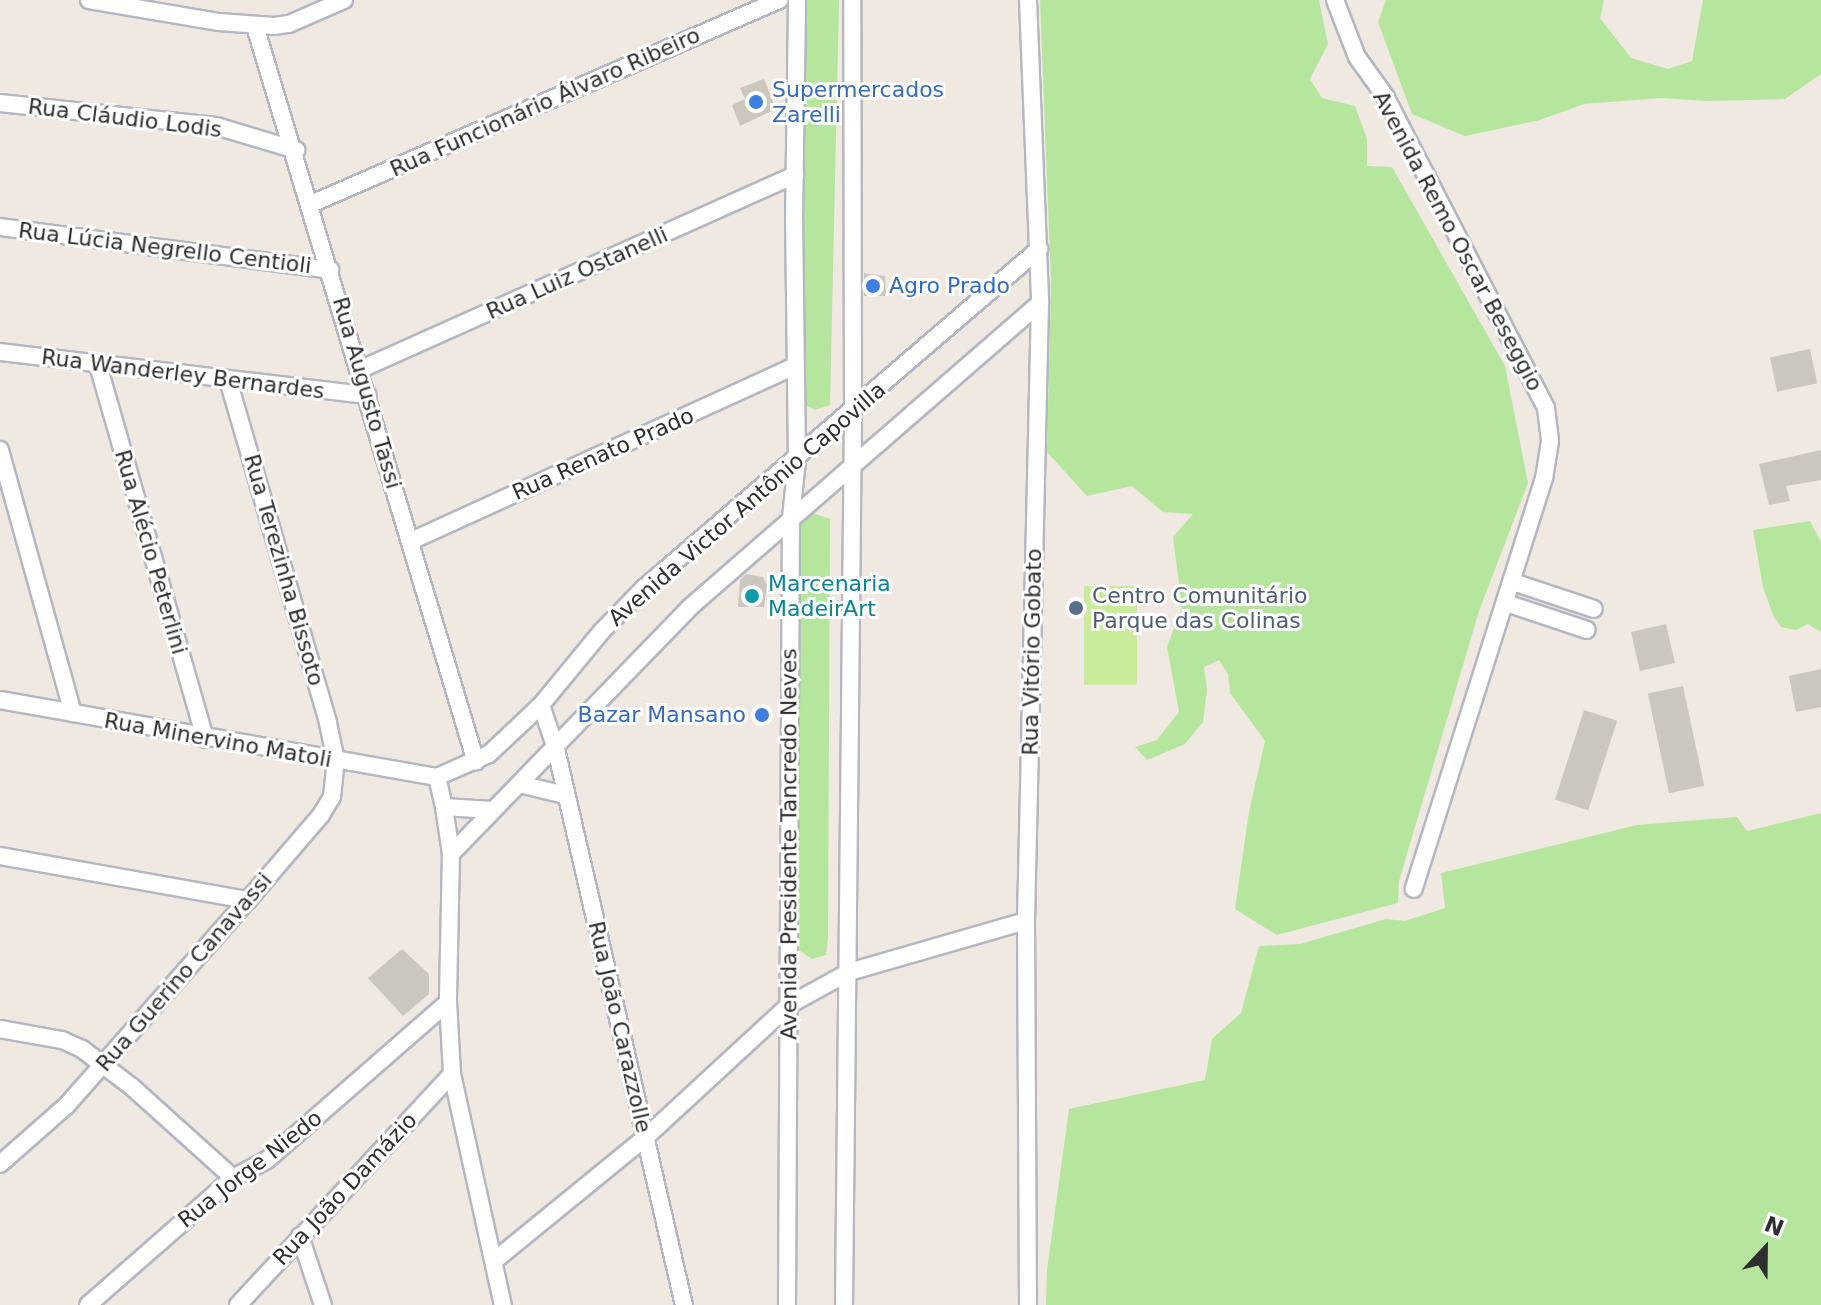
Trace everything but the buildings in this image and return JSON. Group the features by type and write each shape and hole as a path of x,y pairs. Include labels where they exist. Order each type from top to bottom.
{"street":[{"path":"89,0 255,26 289,24 318,6 344,0"},
{"name":"Rua Funcionário Álvaro Ribeiro","path":"311,204 779,0"},
{"name":"Avenida Presidente Tancredo Neves","path":"787,1305 791,518 797,460 797,0"},
{"path":"844,1305 853,410 852,0"},
{"name":"Rua Vitório Gobato","path":"1028,0 1040,303 1026,921 1028,1305"},
{"name":"Avenida Remo Oscar Beseggio","path":"1335,0 1357,57 1385,96 1546,408 1550,441 1544,478 1513,582 1414,889"},
{"name":"Rua Augusto Tassi","path":"255,26 296,150 476,762"},
{"name":"Rua Cláudio Lodis","path":"0,103 216,126 296,150"},
{"name":"Rua Luiz Ostanelli","path":"359,370 795,175"},
{"name":"Rua Lúcia Negrello Centioli","path":"0,227 330,270"},
{"name":"Avenida Victor Antônio Capovilla","path":"437,777 476,762 541,705 602,631 644,588 797,460 1039,249"},
{"name":"Avenida Victor Antônio Capovilla","path":"451,854 491,810 556,749 689,608 1040,303"},
{"name":"Rua Wanderley Bernardes","path":"0,352 367,395"},
{"name":"Rua Alécio Peterlini","path":"98,365 205,739"},
{"name":"Rua Renato Prado","path":"411,541 795,366"},
{"name":"Rua Terezinha Bissoto","path":"228,380 336,761"},
{"path":"0,450 73,713"},
{"path":"1513,582 1594,609"},
{"path":"1506,603 1587,630"},
{"name":"Rua Minervino Matoli","path":"0,700 205,739 437,777"},
{"name":"Rua João Carazzolle","path":"541,705 556,749 684,1305"},
{"name":"Rua Guerino Canavassi","path":"0,1164 67,1105 321,815 332,797 336,761"},
{"path":"437,777 451,854 448,1002 452,1074 503,1305"},
{"path":"519,784 565,795"},
{"path":"444,807 491,810"},
{"path":"0,856 248,900"},
{"path":"494,1261 646,1137 789,1005 849,972 1026,921"},
{"name":"Rua Jorge Niedo","path":"88,1305 233,1178 267,1160 448,1002"},
{"path":"0,1029 62,1040 104,1064 233,1178"},
{"name":"Rua João Damázio","path":"238,1305 452,1074"},
{"path":"300,1236 323,1305"}],"green space":[{"path":"804,0 839,0 830,405 815,410 803,404"},
{"path":"1040,0 1319,0 1328,44 1310,79 1322,98 1355,106 1367,139 1367,166 1392,167 1505,366 1528,483 1479,611 1399,881 1398,903 1277,935 1235,909 1249,812 1265,741 1230,693 1228,674 1219,660 1204,667 1207,690 1203,722 1185,744 1147,760 1135,747 1157,740 1179,712 1167,647 1182,607 1173,537 1193,514 1163,512 1132,486 1087,496 1047,452 1051,280"},
{"path":"1386,0 1604,0 1600,18 1631,58 1668,69 1692,61 1703,0 1821,0 1821,74 1785,99 1707,101 1661,98 1584,104 1540,120 1465,136 1412,114 1378,22"},
{"path":"813,513 830,519 828,938 826,955 812,959 796,948 801,595 798,527"},
{"path":"1810,521 1821,542 1821,632 1808,624 1796,630 1781,627 1773,615 1763,587 1753,530"},
{"path":"1084,586 1137,586 1137,685 1084,685"},
{"path":"1821,813 1821,1305 1046,1305 1047,1270 1069,1109 1205,1080 1212,1039 1241,1013 1259,946 1300,944 1386,919 1405,921 1445,908 1441,873 1637,825 1737,817 1747,831"}],"place":[{"name":"Supermercados Zarelli","path":"756,102"},
{"name":"Agro Prado","path":"873,286"},
{"name":"Marcenaria MadeirArt","path":"752,596"},
{"name":"Centro Comunitário Parque das Colinas","path":"1076,608"},
{"name":"Bazar Mansano","path":"762,715"}]}
